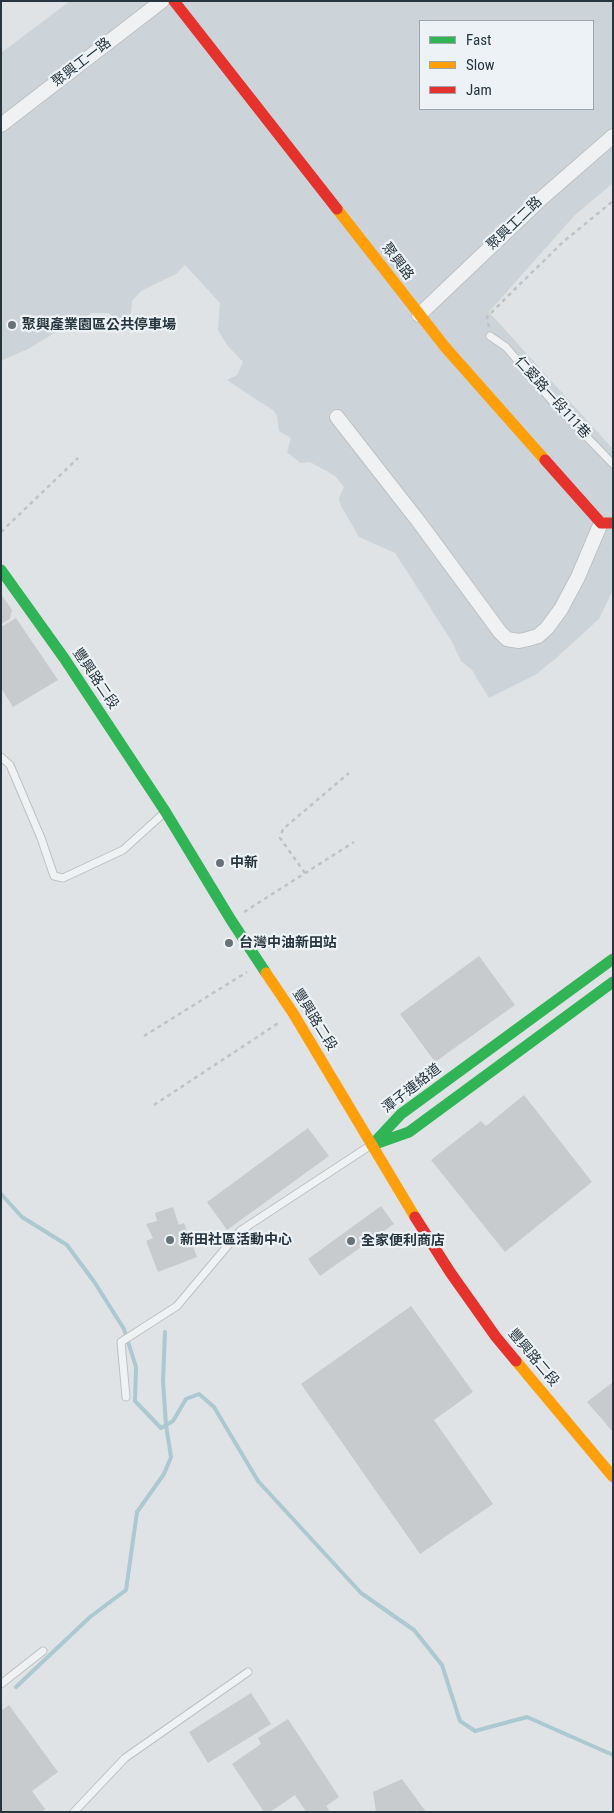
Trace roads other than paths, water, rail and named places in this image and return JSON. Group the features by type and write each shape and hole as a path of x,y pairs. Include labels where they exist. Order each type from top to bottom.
{"street":[{"name":"聚興工一路","path":"1,124 162,1"},
{"name":"聚興路","path":"174,1 445,347 607,523"},
{"name":"聚興工二路","path":"419,315 543,197 613,136"},
{"path":"337,417 508,640 528,640 538,636 547,628 561,609 607,523"},
{"name":"豐興路二段","path":"1,570 64,658 165,811 231,920 292,1013 400,1194 450,1272 496,1337 613,1476"},
{"name":"潭子連絡道","path":"372,1145 400,1114 613,959"},
{"name":"潭子連絡道","path":"372,1145 409,1132 613,982"}],"lane":[{"name":"仁愛路一段111巷","path":"490,336 506,347 552,401 613,464"},
{"path":"1,757 10,765 54,876 63,878 123,850 165,811"},
{"path":"126,1397 121,1342 177,1306 240,1230 372,1145"},
{"path":"1,1684 42,1651"},
{"path":"74,1812 125,1758 248,1672"}],"waterway":[{"path":"1,1194 22,1217 67,1245 95,1283 124,1329 136,1367 135,1401 161,1428 173,1421 186,1399 199,1394 214,1407 258,1481 361,1593 414,1630 442,1665 460,1721 475,1731 527,1717 613,1755"},
{"path":"16,1687 90,1617 126,1590 137,1512 164,1474 171,1457 166,1425 163,1381 165,1332"}],"place":[{"name":"聚興產業園區公共停車場","path":"12,325"},
{"name":"中新","path":"220,863"},
{"name":"台灣中油新田站","path":"229,943"},
{"name":"新田社區活動中心","path":"170,1240"},
{"name":"全家便利商店","path":"351,1241"}]}
